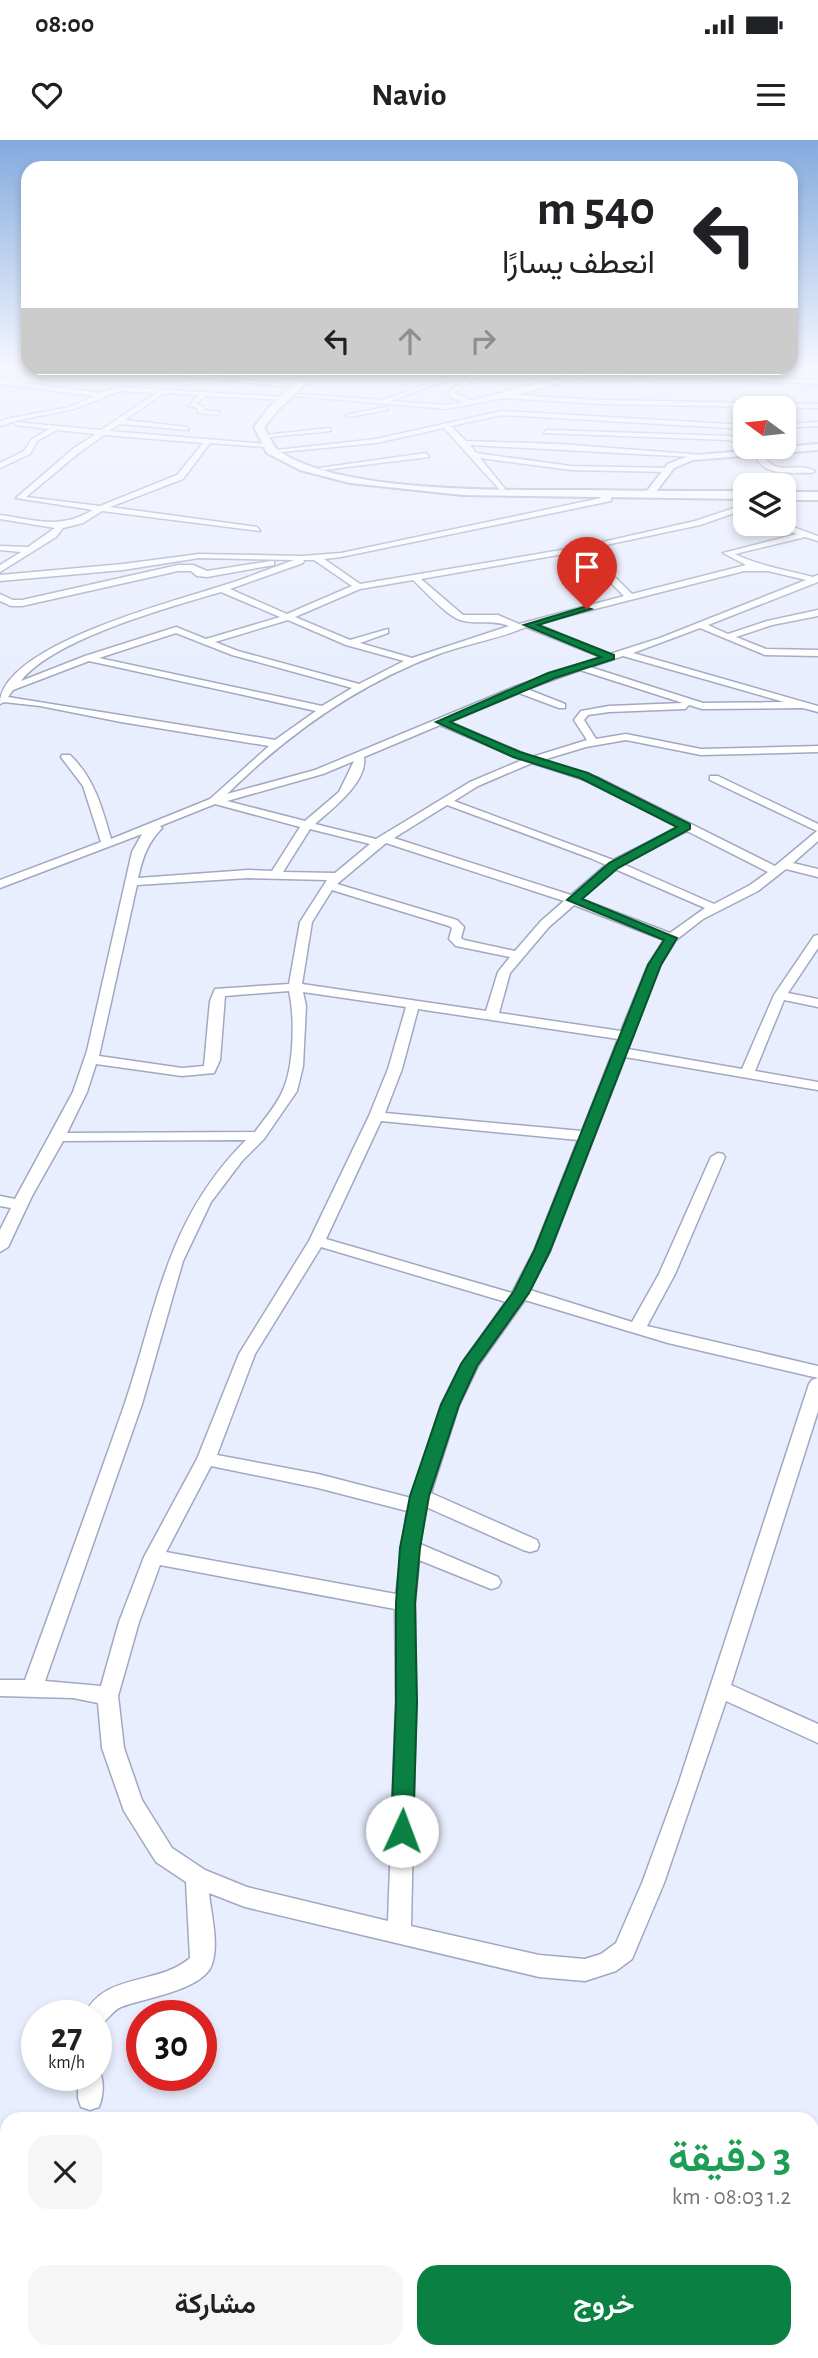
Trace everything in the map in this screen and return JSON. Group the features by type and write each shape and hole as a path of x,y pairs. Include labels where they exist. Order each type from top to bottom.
{"main road":[{"path":"320,472 382,485 483,493 733,494"},
{"path":"341,472 398,483 501,489 733,494"},
{"path":"796,494 818,495"}],"street":[{"path":"50,472 20,496 257,528"},
{"path":"0,517 60,526 80,521 102,508 180,477 184,472"},
{"path":"487,472 501,489"},
{"path":"652,491 667,472"},
{"path":"0,578 199,556 290,558 365,550 608,499 600,494"},
{"path":"208,641 291,617 330,597 358,587 567,552 733,513"},
{"path":"0,569 53,535 60,526"},
{"path":"796,530 818,538"},
{"path":"807,534 727,553 757,567 817,579"},
{"path":"0,548 29,550"},
{"path":"567,552 614,580 631,598"},
{"path":"313,557 358,587"},
{"path":"1,700 30,664 49,653 128,618 313,557"},
{"path":"0,597 11,603 22,603 184,567 193,568 200,574 211,574 290,558"},
{"path":"214,801 278,744 326,710 360,687 413,661 524,626 736,569 757,567"},
{"path":"85,570 109,584"},
{"path":"414,577 460,617 498,618 610,657"},
{"path":"0,884 214,801 269,787 359,757 517,689 578,666 624,653 817,579"},
{"path":"222,589 349,643 413,661"},
{"path":"730,636 818,612"},
{"path":"700,625 765,652 818,653"},
{"path":"11,688 170,630 184,631 245,656 360,687"},
{"path":"349,643 385,631"},
{"path":"624,653 818,709"},
{"path":"88,658 326,710"},
{"path":"578,666 702,706"},
{"path":"517,689 562,706"},
{"path":"1,700 40,703 278,744"},
{"path":"592,741 579,720 585,713 598,710 802,705"},
{"path":"441,722 532,760 595,780 686,827 780,868 817,872"},
{"path":"33,1688 133,1404 175,1261 210,1193 237,1158 259,1136 290,1091 299,1019 295,987 306,922 333,881 381,841 490,775 592,741 616,737 639,738 701,752 818,749"},
{"path":"66,757 80,768 88,782 107,844"},
{"path":"276,874 307,825 343,794 360,764 359,757"},
{"path":"714,778 818,828"},
{"path":"214,801 381,841 503,874 671,938"},
{"path":"445,801 613,865 714,908"},
{"path":"0,1247 19,1205 58,1138 80,1092 91,1059 138,852 146,836 160,824"},
{"path":"492,1014 504,972 545,924 613,865 686,827"},
{"path":"399,1934 406,1703 405,1603 410,1548 418,1502 450,1405 470,1364 519,1296 542,1251 654,965 671,938 714,908 754,888 818,834"},
{"path":"132,882 219,875 276,874 333,881 457,925 455,939 460,943 516,955"},
{"path":"747,1073 760,1036 780,995 818,939"},
{"path":"91,1059 182,1072 209,1070 213,1060 220,992 295,987 492,1014 747,1073 818,1086"},
{"path":"780,995 818,1003"},
{"path":"412,1005 395,1069 376,1116 317,1241 247,1354 206,1459 154,1557 129,1622 108,1696 113,1748 132,1804 164,1855 197,1877 245,1897 539,1966 585,1970 608,1963 624,1951 653,1883 720,1689 818,1384"},
{"path":"376,1116 587,1136"},
{"path":"58,1138 259,1136"},
{"path":"638,1327 667,1274 718,1157"},
{"path":"0,1200 19,1205"},
{"path":"317,1241 734,1355 818,1372"},
{"path":"206,1459 418,1502 530,1545"},
{"path":"410,1548 491,1582"},
{"path":"154,1557 405,1603"},
{"path":"0,1688 33,1688 108,1696"},
{"path":"720,1689 818,1734"},
{"path":"110,2000 198,1968 203,1946 197,1877"}],"route":[{"path":"402,1831 406,1703 405,1603 410,1548 420,1496 450,1405 470,1364 521,1293 542,1251 654,965 671,938 573,900 613,865 686,827 584,775 532,760 441,722 517,689 610,657 529,625 587,609"}]}
